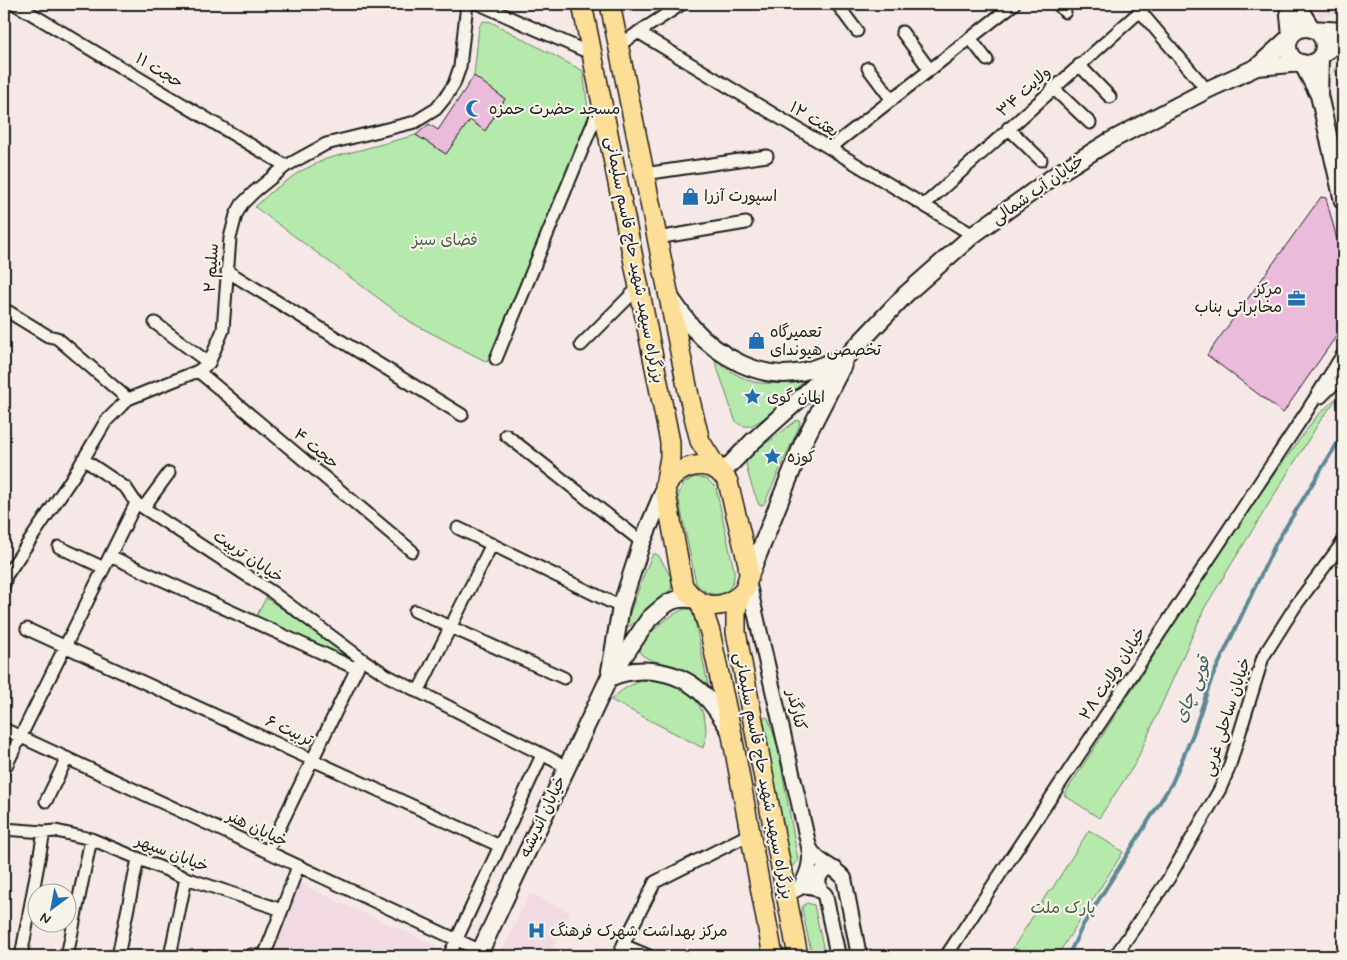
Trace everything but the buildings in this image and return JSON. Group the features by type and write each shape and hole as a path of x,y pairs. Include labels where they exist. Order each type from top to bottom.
{"highway":[{"name":"بزرگراه سپهبد شهید حاج قاسم سلیمانی","path":"582,4 670,442 670,457 665,488 680,574 683,586 698,601 710,632 731,730 773,956"},
{"name":"بزرگراه سپهبد شهید حاج قاسم سلیمانی","path":"610,4 688,396 700,441 728,482 748,564 744,588 736,611 736,632 798,956"},
{"path":"665,488 677,472 693,466 704,466 721,474"},
{"path":"698,601 710,605 721,605 730,602 744,588"}],"main road":[{"path":"1288,4 1291,36 1289,51 1294,59 1302,63 1312,63 1343,37"},
{"path":"1296,4 1312,29 1321,36 1323,42 1324,47 1320,57 1319,95 1343,201"},
{"path":"1291,36 1300,29 1343,31"},
{"name":"خیابان آب شمالی","path":"721,474 751,443 849,354 906,294 974,235 1057,174 1110,141 1207,90 1257,67 1291,36"},
{"path":"1302,63 1319,95"},
{"name":"خیابان آب شمالی","path":"1257,67 1302,63"},
{"path":"668,296 692,327 719,351 750,367 765,372 800,373 820,367 849,354"},
{"name":"خیابان آب شمالی","path":"744,588 803,444 849,354"},
{"name":"خیابان اندیشه","path":"609,678 621,607 642,542 665,488"},
{"name":"خیابان اندیشه","path":"480,954 609,678 639,633 663,607 679,598 698,601"},
{"path":"609,678 638,670 657,671 674,676 691,684 706,696 731,730"}],"street":[{"name":"حجت ۱۱","path":"15,4 286,166"},
{"name":"سلیم ۲","path":"209,363 223,330 230,238 236,216 242,204 286,166 326,144 415,122 436,109 454,84 460,67 467,4"},
{"path":"479,4 592,54"},
{"path":"619,45 682,4"},
{"path":"837,4 857,31"},
{"path":"830,148 1014,4"},
{"path":"1144,7 1207,90"},
{"name":"ولایت ۳۴","path":"924,205 1144,7"},
{"name":"بعثت ۱۲","path":"638,32 974,235"},
{"path":"902,32 930,70"},
{"path":"970,38 987,60"},
{"path":"1078,65 1110,98"},
{"path":"868,68 892,100"},
{"path":"1053,88 1090,123"},
{"path":"496,359 602,102"},
{"path":"1008,128 1041,160"},
{"path":"644,174 768,156"},
{"path":"657,238 746,223"},
{"path":"227,272 462,416"},
{"path":"581,345 639,287"},
{"path":"4,309 48,336 57,338 128,399"},
{"path":"5,581 74,475 106,421 128,399 198,371 209,363 155,323"},
{"name":"خیابان ولایت ۲۸","path":"946,956 1343,354"},
{"name":"حجت ۴","path":"198,371 412,551"},
{"name":"خیابان ولایت ۲۸","path":"1307,411 1332,386 1343,380"},
{"path":"506,435 642,542"},
{"name":"خیابان تربیت","path":"83,459 126,488 140,505 272,592 359,664 388,676 567,767"},
{"path":"4,770 110,556 140,505 169,473"},
{"path":"458,528 621,607"},
{"name":"خیابان ساحلی غربی","path":"1115,956 1169,878 1220,789 1229,768 1263,658 1296,605 1343,542"},
{"path":"418,692 492,544"},
{"path":"59,547 104,568"},
{"path":"110,556 359,664 268,851"},
{"name":"کنارگذر","path":"744,588 809,848 810,861 808,872 801,886 793,893 789,907"},
{"path":"415,611 564,678"},
{"name":"تربیت ۶","path":"27,629 500,846"},
{"name":"خیابان هنر","path":"4,730 456,939 480,954"},
{"path":"449,956 542,755"},
{"path":"46,801 68,758"},
{"name":"خیابان سپهر","path":"4,829 56,831 90,838 186,878 282,910"},
{"path":"22,951 44,832"},
{"path":"649,956 621,951 656,882 750,834"},
{"path":"67,956 90,838"},
{"path":"809,848 815,856 835,869 844,878 859,956"},
{"path":"118,956 138,858"},
{"path":"251,955 264,956 298,866"},
{"path":"835,869 828,868 821,873 818,880 820,890 827,901 838,956"},
{"path":"170,956 186,878"},
{"path":"801,886 808,885 820,890"}],"shaded area":[{"path":"1315,4 1343,4 1343,11 1320,19"},
{"path":"297,882 435,945 433,956 272,956"},
{"name":"مرکز بهداشت شهرک فرهنگ","path":"530,893 570,912 549,956 516,956 503,950"}],"green space":[{"name":"فضای سبز","path":"483,21 491,22 583,71 589,118 487,362 412,323 255,207 271,192 299,172 326,159 416,135 446,154 470,120 485,131 505,99 474,76 479,27"},
{"path":"1343,57 1343,99 1334,70"},
{"path":"715,361 739,376 754,382 802,381 801,387 761,420 749,426 743,426 735,420"},
{"path":"1335,399 1205,607 1135,764 1099,818 1064,795 1244,516 1316,417"},
{"path":"797,420 800,421 799,427 765,502 763,505 759,505 748,473 747,456"},
{"path":"694,477 707,479 716,488 734,570 734,579 731,585 722,593 709,593 696,583 678,496 683,484"},
{"path":"653,554 659,556 673,581 671,589 628,626 626,624"},
{"path":"266,598 343,651 340,655 256,617"},
{"path":"685,609 690,609 693,612 709,690 686,671 672,665 648,659 640,653 645,640 657,627 672,615"},
{"path":"653,679 666,681 678,686 688,692 696,701 702,711 705,722 706,735 703,748 611,700 630,686 641,681"},
{"path":"766,717 777,743 798,860 791,868 763,719"},
{"name":"پارک ملت","path":"1089,830 1123,852 1057,956 1008,956 1048,892 1052,889"},
{"path":"807,903 814,905 825,956 812,956 802,909"}],"waterway":[{"name":"قوبی چای","path":"1068,956 1083,925 1172,783 1193,734 1211,680 1276,543 1343,434"}],"place":[{"name":"مسجد حضرت حمزه","path":"475,109"},
{"name":"اسپورت آزرا","path":"690,196"},
{"name":"مرکز مخابراتی بناب","path":"1296,298"},
{"name":"تعمیرگاه تخصصی هیوندای","path":"756,341"},
{"name":"المان گوی","path":"753,397"},
{"name":"کوزه","path":"773,457"},
{"name":"مرکز بهداشت شهرک فرهنگ","path":"536,931"}]}
